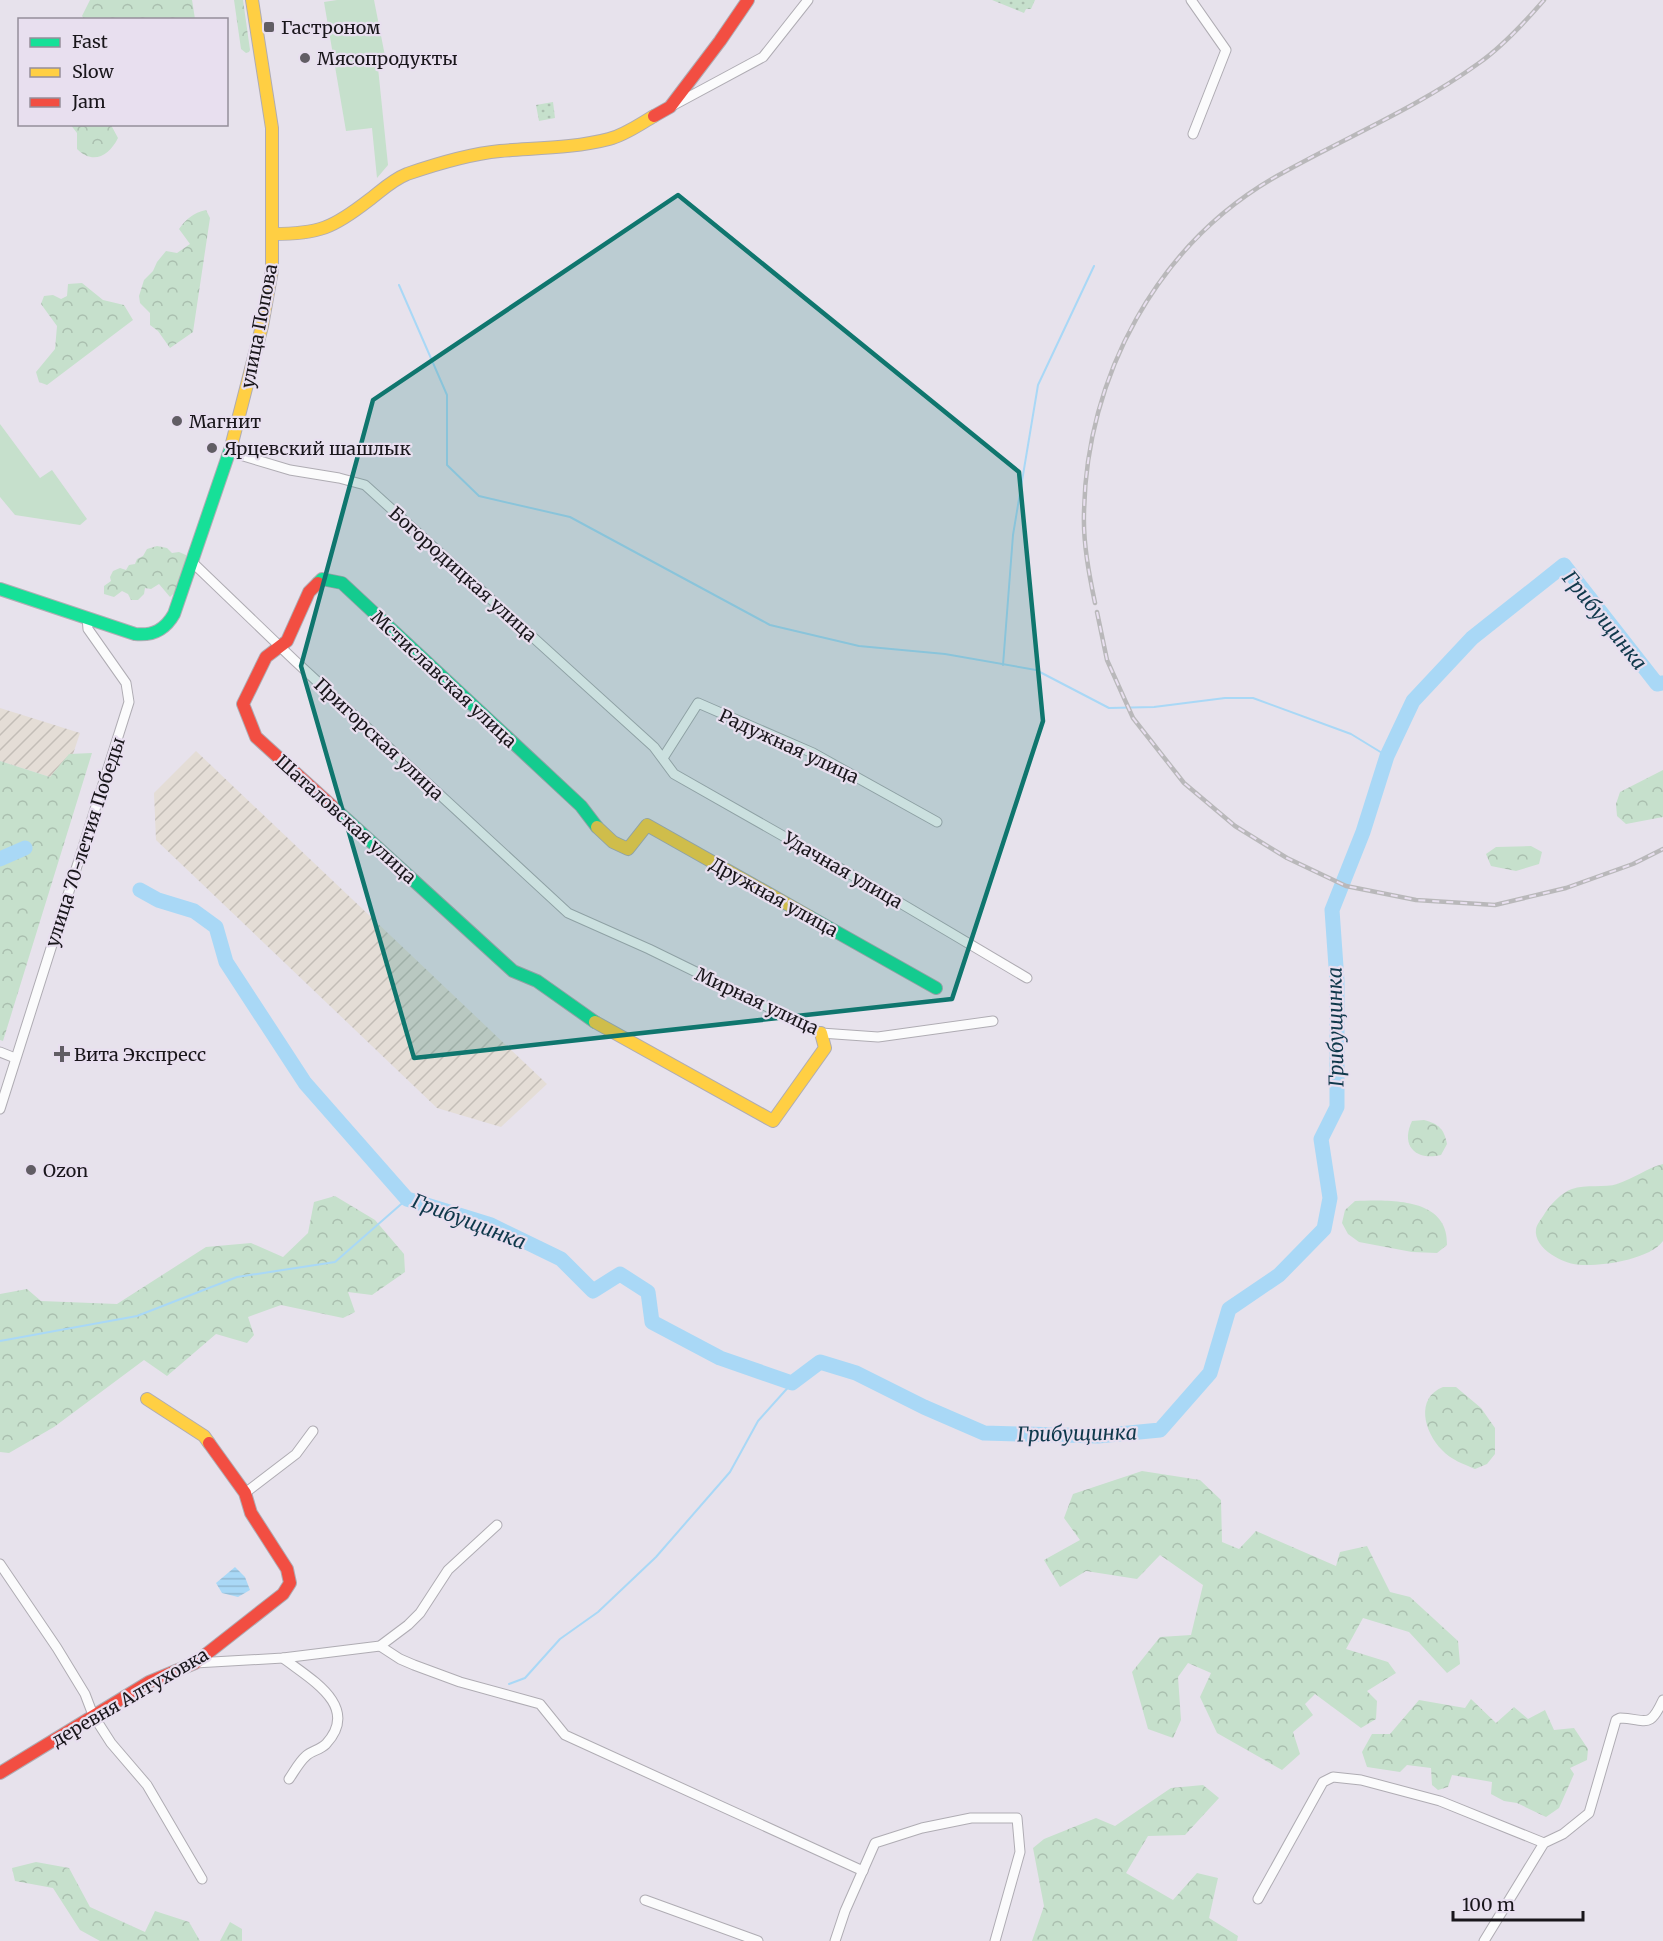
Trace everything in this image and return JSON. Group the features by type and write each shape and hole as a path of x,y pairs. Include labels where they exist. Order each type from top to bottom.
{"street":[{"name":"улица Попова","path":"87,618 135,634 145,635 154,634 169,623 230,452 262,326 272,270 272,128 252,0"},
{"path":"670,107 748,0"},
{"path":"273,234 295,234 329,228 405,175 458,159 610,139 764,57 808,0"},
{"path":"1191,0 1226,50 1193,134"},
{"name":"Богородицкая улица","path":"230,452 290,470 365,485 654,747 663,758"},
{"name":"Пригорская улица","path":"192,562 278,646 568,913"},
{"name":"Мстиславская улица","path":"278,646 286,641 309,592 322,579 342,583 581,806 604,835 618,846"},
{"path":"0,589 87,618"},
{"name":"улица 70-летия Победы","path":"0,1109 129,702 126,683 88,629 87,618"},
{"name":"Шаталовская улица","path":"278,646 266,657 243,704 256,737 513,971 537,981 597,1024 773,1121 825,1048 821,1033"},
{"name":"Радужная улица","path":"663,758 698,703 813,753 937,822"},
{"name":"Удачная улица","path":"663,758 674,774 1027,978"},
{"name":"Дружная улица","path":"618,846 628,849 647,825 936,988"},
{"name":"Мирная улица","path":"568,913 649,949 821,1033 878,1036 993,1021"},
{"path":"0,1052 15,1058"},
{"name":"деревня Алтуховка","path":"0,1773 149,1682 195,1663 283,1594 290,1583 287,1569 251,1513 245,1493 204,1436 147,1399"},
{"path":"245,1493 297,1454 313,1431"},
{"path":"195,1663 283,1658 380,1646 420,1613 448,1570 497,1524"},
{"path":"0,1564 63,1658 85,1694 93,1715 111,1743 147,1785 202,1879"},
{"path":"380,1646 400,1659 460,1682 540,1704 565,1735 863,1871"},
{"path":"283,1658 332,1699 338,1720 332,1737 323,1747 306,1755 288,1779"},
{"path":"1484,1941 1544,1843 1563,1834 1589,1813 1616,1720 1620,1718 1649,1721 1654,1718 1663,1700"},
{"path":"1258,1899 1323,1782 1333,1777 1361,1780 1440,1801 1544,1843"},
{"path":"835,1941 875,1843 922,1828 971,1818 1017,1818 1020,1852 995,1941"},
{"path":"645,1900 758,1941"}],"highlighted area":[{"path":"678,195 1019,472 1043,721 952,999 414,1058 301,666 373,400"}],"shaded area":[{"path":"0,708 80,733 73,754 69,755 50,777 0,761"},
{"path":"196,751 547,1084 501,1127 437,1108 156,840 154,793"}],"green space":[{"path":"90,0 192,0 195,18 83,18 82,16"},
{"path":"234,0 243,0 250,50 246,53 241,49"},
{"path":"374,0 385,56 377,58 388,165 377,178 372,128 346,131 324,2"},
{"path":"992,0 1035,0 1031,9 1026,9 1024,13"},
{"path":"553,102 555,118 539,121 536,105"},
{"path":"72,126 112,126 118,138 105,154 89,157 77,149 77,133"},
{"path":"206,210 210,218 193,332 170,348 158,331 150,325 150,313 140,303 139,296 144,280 166,251 177,253 190,244 179,229 182,225 187,219"},
{"path":"82,283 103,300 124,305 133,320 47,385 39,382 36,372 55,349 57,326 41,304 44,296 53,295 61,299 67,296 68,284"},
{"path":"0,424 40,478 52,470 87,519 80,525 15,515 0,497"},
{"path":"157,546 167,548 172,553 179,552 186,555 182,578 170,597 159,584 151,589 145,588 144,594 138,600 131,600 128,594 122,591 114,597 104,594 104,586 111,581 113,571 120,568 126,570 129,565 135,564 137,559 143,556 147,549"},
{"path":"92,753 3,1041 0,1040 0,761 50,777 69,754"},
{"path":"1663,770 1663,817 1626,824 1617,816 1616,804 1620,792"},
{"path":"1531,846 1542,852 1539,864 1516,871 1491,866 1486,854 1496,847"},
{"path":"1424,1120 1437,1125 1444,1134 1447,1144 1441,1155 1424,1156 1413,1150 1409,1144 1409,1130 1412,1121"},
{"path":"1663,1164 1663,1241 1657,1247 1626,1260 1582,1265 1559,1259 1540,1243 1536,1236 1537,1225 1550,1206 1564,1193 1577,1188 1617,1184"},
{"path":"335,1196 375,1220 404,1254 405,1272 372,1295 348,1292 355,1312 343,1318 281,1305 248,1317 254,1335 247,1343 216,1334 167,1376 144,1360 54,1427 9,1453 0,1452 0,1294 27,1289 41,1301 117,1304 206,1247 251,1243 283,1257 308,1233 314,1202"},
{"path":"1355,1201 1400,1202 1428,1210 1438,1218 1445,1229 1447,1245 1437,1253 1412,1252 1359,1242 1348,1234 1342,1223 1345,1210"},
{"path":"1443,1387 1456,1387 1481,1408 1495,1428 1495,1454 1487,1464 1475,1469 1449,1456 1436,1443 1427,1425 1426,1407 1428,1399"},
{"path":"1142,1471 1200,1480 1221,1500 1222,1542 1239,1549 1256,1531 1336,1566 1340,1552 1367,1546 1390,1592 1410,1597 1458,1641 1460,1664 1447,1673 1409,1632 1363,1618 1346,1649 1388,1662 1396,1673 1367,1691 1377,1701 1376,1719 1361,1728 1315,1694 1305,1704 1313,1715 1293,1732 1300,1754 1282,1770 1217,1733 1200,1697 1211,1673 1188,1663 1178,1677 1181,1720 1173,1738 1148,1729 1132,1672 1160,1637 1191,1635 1203,1585 1160,1555 1137,1579 1086,1571 1060,1587 1044,1560 1080,1540 1064,1518 1073,1494"},
{"path":"1471,1699 1496,1723 1514,1707 1528,1719 1545,1710 1554,1730 1574,1728 1588,1749 1587,1760 1570,1768 1574,1774 1559,1808 1546,1817 1491,1794 1492,1782 1452,1775 1448,1787 1438,1790 1432,1785 1431,1768 1407,1765 1400,1772 1367,1767 1362,1752 1372,1734 1390,1734 1419,1700 1465,1708"},
{"path":"1203,1785 1219,1798 1185,1835 1148,1836 1126,1873 1173,1900 1197,1873 1218,1878 1209,1918 1238,1936 1237,1941 1032,1941 1044,1906 1033,1848 1044,1839 1096,1818 1115,1826 1171,1788"},
{"path":"36,1862 69,1868 90,1907 145,1932 155,1911 189,1922 200,1941 100,1941 80,1930 53,1888 15,1881 12,1868"},
{"path":"230,1922 242,1929 242,1941 220,1941"}],"water":[{"path":"235,1567 245,1577 250,1590 238,1597 222,1593 216,1583"}],"waterway":[{"path":"1003,665 1013,535 1038,385 1094,266"},
{"path":"399,285 447,395 447,465 479,496 570,517 770,625 859,646 945,654 1036,670 1109,708 1154,707 1225,698 1253,698 1351,734 1387,756"},
{"name":"Грибущинка","path":"140,890 158,900 194,911 216,927 226,962 305,1083 407,1199 491,1225 561,1259 593,1291 620,1274 648,1292 652,1322 720,1358 792,1383 820,1362 856,1373 924,1407 984,1433 1098,1436 1160,1430 1210,1373 1229,1309 1279,1275 1324,1229 1330,1198 1321,1139 1337,1107 1337,981 1332,910 1363,832 1387,756 1413,701 1472,638 1564,565 1657,684 1663,683"},
{"name":"Грибущинка","path":"0,859 25,848"},
{"path":"0,1341 137,1316 237,1277 335,1262 407,1199"},
{"path":"509,1684 525,1678 560,1639 598,1612 656,1557 730,1472 758,1421 792,1383"}],"railway":[{"path":"1095,603 1085,547 1084,513 1088,462 1098,413 1114,365 1136,319 1164,277 1196,238 1234,204 1277,176 1406,109 1455,79 1497,49 1544,0"},
{"path":"1097,612 1107,660 1133,718 1184,783 1235,826 1287,858 1346,886 1416,900 1495,905 1566,888 1633,864 1663,849"}],"traffic: fast":[{"path":"0,589 135,634 158,631 174,614 231,447"},
{"path":"318,583 322,579 342,583 581,806 597,827"},
{"path":"333,807 513,971 537,981 595,1022"},
{"path":"810,917 936,988"}],"traffic: slow":[{"path":"231,447 262,326 272,270 272,128 252,0"},
{"path":"273,234 302,233 325,228 356,210 396,179 429,167 488,152 596,142 621,135 654,116"},
{"path":"597,827 613,842 628,849 647,825 810,917"},
{"path":"595,1022 773,1121 825,1048 821,1033"},
{"path":"147,1399 204,1436 209,1443"}],"traffic: jam":[{"path":"654,116 670,107 748,0"},
{"path":"318,583 309,592 287,641 266,657 243,704 256,737 333,807"},
{"path":"0,1773 149,1682 195,1663 283,1594 290,1583 287,1569 251,1513 245,1493 209,1443"}],"place":[{"name":"Гастроном","path":"269,27"},
{"name":"Мясопродукты","path":"305,58"},
{"name":"Магнит","path":"177,421"},
{"name":"Ярцевский шашлык","path":"212,448"},
{"name":"Вита Экспресс","path":"62,1054"},
{"name":"Ozon","path":"31,1170"}]}
